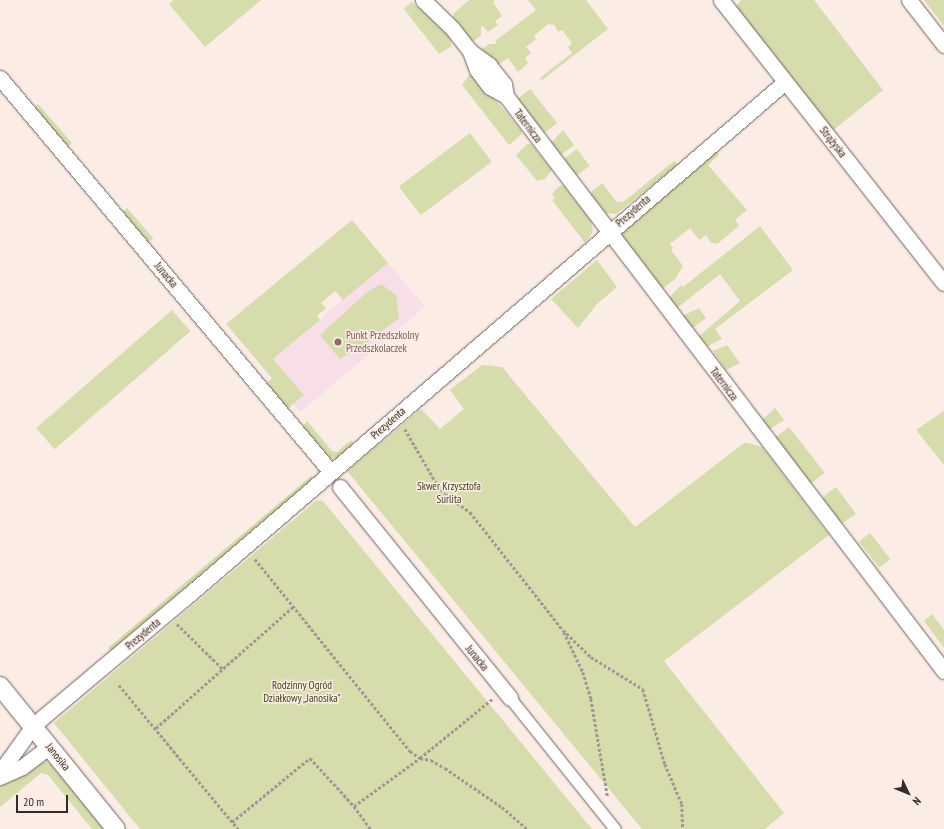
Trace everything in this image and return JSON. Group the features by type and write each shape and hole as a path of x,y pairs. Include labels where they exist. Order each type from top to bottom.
{"street":[{"name":"Taternicza","path":"423,0 452,28 470,51 477,70 490,87 506,96 608,232 944,671"},
{"name":"Strążyska","path":"721,0 944,283"},
{"path":"909,0 944,44"},
{"name":"Junacka","path":"0,78 336,467"},
{"name":"Prezydenta","path":"0,772 33,726 166,614 608,232 786,82"},
{"path":"319,482 340,487 336,467"},
{"name":"Junacka","path":"340,487 614,829"},
{"name":"Janosika","path":"0,686 116,829"},
{"path":"0,777 22,767 49,747"}],"path":[{"path":"397,415 434,481 445,494 470,512 563,630 591,657 643,689 665,764 682,804 683,829"},
{"path":"255,559 293,604 293,607 410,751 420,758 431,760 445,768 502,807 527,829"},
{"path":"156,728 293,607"},
{"path":"166,614 223,669"},
{"path":"563,630 583,672 591,699 609,801"},
{"path":"119,685 238,829"},
{"path":"354,806 507,694"},
{"path":"232,822 310,758 354,806 372,829"}],"shaded area":[{"name":"Punkt Przedszkolny Przedszkolaczek","path":"388,263 425,307 300,412 263,368 321,320 328,311"}],"green space":[{"path":"174,0 261,0 205,47 169,4"},
{"path":"469,0 495,0 493,2 502,16 495,21 498,25 488,32 483,26 481,27 481,35 474,41 471,40 453,17 454,13"},
{"path":"528,0 586,0 608,29 542,80 540,78 572,53 568,47 572,43 562,30 558,32 554,25 548,24 534,36 536,39 526,47 531,53 525,58 528,63 518,72 508,58 496,66 482,49 489,44 497,44 495,41 536,10"},
{"path":"741,0 814,0 883,90 831,132 734,9"},
{"path":"924,0 944,0 944,26"},
{"path":"411,2 441,26 450,38 452,46 439,54 404,9"},
{"path":"470,74 474,75 522,131 521,135 509,145 462,85"},
{"path":"530,89 557,123 546,132 542,132 517,99"},
{"path":"38,104 72,143 67,148 34,108"},
{"path":"563,130 574,145 561,155 551,143"},
{"path":"470,133 492,162 421,215 399,187"},
{"path":"527,144 531,144 552,170 545,179 537,181 516,155"},
{"path":"577,149 590,166 576,176 563,159"},
{"path":"714,149 719,155 708,165 747,210 735,220 739,226 717,244 711,243 706,235 699,240 690,228 670,244 673,248 671,250 683,266 676,278 661,290 623,238 624,227"},
{"path":"674,161 678,165 616,214 606,213 591,195 592,191 602,183 617,202 623,202"},
{"path":"560,186 564,186 591,221 593,232 585,243 552,200 555,198 552,195 554,191"},
{"path":"127,208 153,238 148,243 122,213"},
{"path":"352,220 388,263 343,300 335,291 321,303 326,308 317,316 320,320 273,359 304,395 287,409 266,384 272,378 226,324"},
{"path":"760,226 793,270 715,329 722,339 708,346 698,337 740,301 720,274 676,309 668,299 681,285 683,287"},
{"path":"597,260 617,287 597,304 578,328 551,299"},
{"path":"381,284 396,295 399,318 364,345 340,359 320,335 366,293"},
{"path":"699,308 706,318 691,329 682,316"},
{"path":"172,310 190,331 55,449 36,428"},
{"path":"727,345 740,363 726,370 713,351"},
{"name":"Skwer Krzysztofa Surlita","path":"482,365 502,367 635,527 744,443 749,443 763,448 829,535 664,661 784,813 765,829 642,829 347,471 421,409 440,429 464,409 450,390"},
{"path":"775,408 784,420 768,430 762,420"},
{"path":"944,411 944,465 916,430"},
{"path":"307,421 332,451 337,452 351,440 354,446 338,458 330,458 302,428"},
{"path":"789,427 825,473 811,484 775,438"},
{"path":"311,476 313,479 111,651 108,648"},
{"path":"836,487 856,514 843,523 838,522 823,500 825,495"},
{"name":"Rodzinny Ogród Działkowy „Janosika”","path":"317,500 323,501 592,829 140,829 54,723"},
{"path":"870,533 890,559 879,568 859,542"},
{"path":"932,614 944,630 944,648 924,621"},
{"path":"47,762 57,769 105,829 92,829 48,775 41,773 0,807 0,785 37,763"}],"place":[{"name":"Punkt Przedszkolny Przedszkolaczek","path":"338,342"}]}
